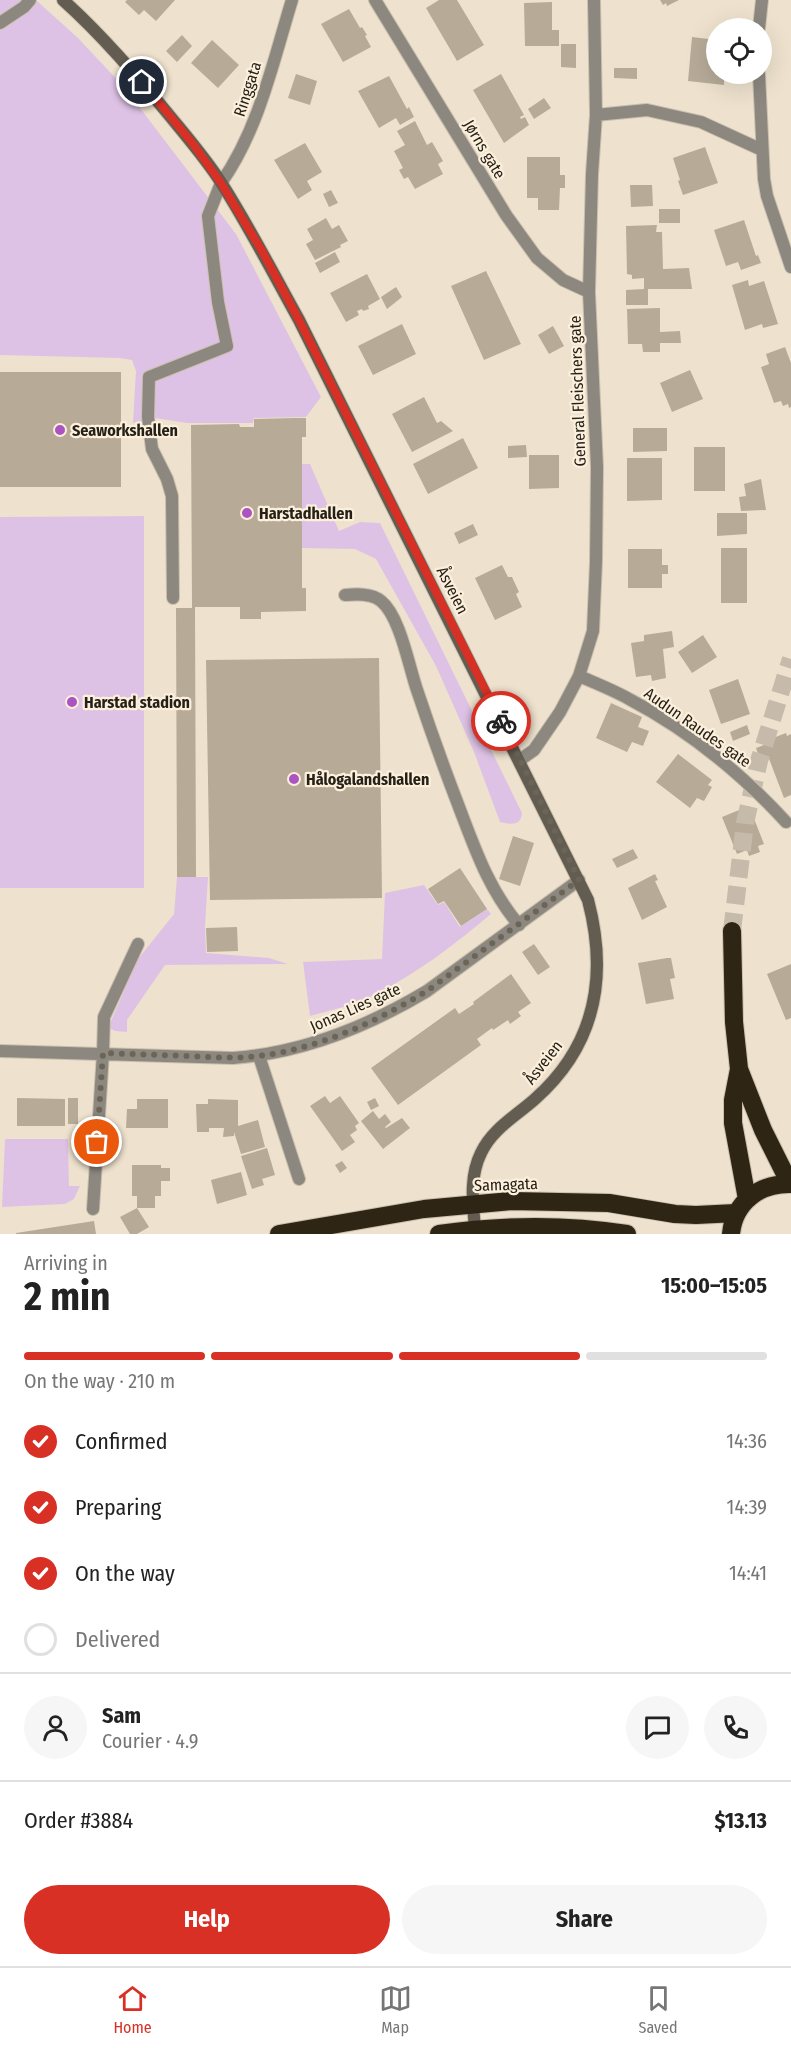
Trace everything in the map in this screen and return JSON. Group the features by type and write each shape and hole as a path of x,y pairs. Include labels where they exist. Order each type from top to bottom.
{"highway":[{"path":"732,931 734,1022 739,1069 763,1130 790,1184 767,1186 742,1206"},
{"path":"731,1234 742,1206 733,1124 733,1100 739,1069"},
{"name":"Samagata","path":"279,1234 424,1209 511,1201 609,1203 675,1214 696,1215 742,1206"},
{"path":"439,1234 475,1229 539,1226 596,1229 627,1234"}],"street":[{"path":"0,23 24,7 30,0"},
{"name":"Åsveien","path":"63,0 88,22 193,144 221,183 262,251 299,320 588,900 598,945 598,969 589,1020 571,1057 552,1082 487,1141 475,1169 473,1204 475,1229"},
{"name":"Ringgata","path":"173,597 172,496 167,478 152,449 148,417 149,377 226,346 218,302 208,216 221,183 252,128 292,0"},
{"name":"Jørns gate","path":"375,0 506,215 531,250 537,258 564,280 589,292"},
{"name":"General Fleischers gate","path":"520,760 534,750 560,712 579,676 592,631 596,562 597,467 589,292 596,115 594,0"},
{"path":"760,18 762,0"},
{"path":"759,84 762,150 767,196 791,267"},
{"path":"596,115 647,110 701,122 762,150"},
{"path":"345,595 369,596 381,600 391,615 403,641 416,688 473,846 489,883 519,925"},
{"name":"Audun Raudes gate","path":"579,676 629,699 671,724 727,764 755,788 786,822"},
{"name":"Jonas Lies gate","path":"0,1051 232,1058 259,1056 299,1048 336,1037 402,1006 427,991 579,880"},
{"path":"93,1209 104,1017 138,944"},
{"path":"259,1056 299,1179"}],"shaded area":[{"path":"0,0 36,0 78,38 124,87 236,234 321,397 306,417 254,418 253,423 187,423 155,418 133,423 136,371 132,360 0,355"},
{"path":"301,464 310,464 339,531 360,522 380,523 522,813 517,823 500,822 474,752 436,666 376,559 355,549 301,548"},
{"name":"Harstad stadion","path":"144,516 144,888 0,888 0,517"},
{"path":"177,877 208,877 206,953 269,958 288,964 165,965 127,1020 127,1032 115,1031 109,1028 111,1021 138,959 174,914"},
{"path":"424,885 438,905 444,902 460,927 487,909 491,914 436,957 392,986 360,1001 310,1016 303,962 382,959 385,893"},
{"path":"5,1139 68,1139 69,1186 80,1186 74,1199 65,1204 2,1207"}],"building":[{"path":"127,0 175,0 156,21 144,10 139,15 125,2"},
{"path":"439,0 457,0 484,45 457,61 426,8"},
{"path":"660,0 679,0 667,6 666,3 663,5"},
{"path":"552,2 552,30 559,30 559,46 525,46 524,3"},
{"path":"349,9 367,35 365,36 371,47 343,62 321,24"},
{"path":"182,35 192,46 177,62 166,51"},
{"path":"692,37 706,39 706,83 688,81"},
{"path":"212,40 239,65 218,88 191,63"},
{"path":"561,44 576,44 576,68 561,67"},
{"path":"614,68 637,68 637,79 614,78"},
{"path":"296,74 317,81 310,105 288,98"},
{"path":"501,74 524,115 520,117 521,119 525,117 529,125 504,143 473,90"},
{"path":"389,76 407,109 409,107 414,117 400,125 396,118 379,128 358,91"},
{"path":"544,98 551,108 534,119 528,109"},
{"path":"415,121 427,145 432,142 443,161 438,164 443,174 415,189 408,177 404,179 399,170 403,168 394,151 405,145 397,131"},
{"path":"305,143 322,172 307,181 312,190 298,199 274,160"},
{"path":"705,147 718,183 683,195 673,158"},
{"path":"527,157 560,157 560,175 565,175 565,188 560,188 559,210 538,210 538,198 527,198"},
{"path":"630,185 652,185 653,206 631,207"},
{"path":"331,190 338,203 329,207 323,194"},
{"path":"659,209 680,209 680,223 659,223"},
{"path":"326,218 332,229 339,225 348,241 315,260 306,244 313,240 307,229"},
{"path":"744,220 756,256 758,255 761,263 741,270 738,262 726,266 714,230"},
{"path":"657,225 656,232 662,232 663,269 689,268 692,289 648,289 648,305 626,305 626,290 644,289 644,278 632,279 632,275 627,274 626,226"},
{"path":"335,252 340,262 320,273 315,263"},
{"path":"486,271 521,344 484,360 451,286"},
{"path":"367,274 380,299 368,306 369,309 357,311 359,315 346,322 330,293"},
{"path":"748,280 749,286 764,281 778,324 763,328 762,324 745,330 732,285"},
{"path":"396,287 402,297 387,309 381,297"},
{"path":"660,308 660,332 680,331 681,343 660,343 660,352 643,352 642,344 628,344 627,309"},
{"path":"402,324 416,354 373,375 358,346"},
{"path":"553,326 564,346 549,354 538,335"},
{"path":"785,347 791,363 791,407 789,408 788,404 783,406 781,401 774,403 761,367 769,364 766,354"},
{"path":"690,370 703,399 672,412 660,383"},
{"name":"Seaworkshallen","path":"0,372 121,372 121,487 0,487"},
{"path":"424,397 437,423 441,421 453,431 412,452 392,414"},
{"name":"Harstadhallen","path":"306,418 306,437 302,437 302,588 306,588 306,611 261,612 261,619 240,619 240,607 195,607 196,877 177,877 176,608 192,608 191,425 239,424 240,427 254,427 254,419"},
{"path":"633,428 667,428 667,451 633,452"},
{"path":"463,438 478,468 428,494 413,464"},
{"path":"526,445 527,457 508,458 508,446"},
{"path":"694,447 725,447 725,491 694,491"},
{"path":"529,455 559,455 559,488 529,489"},
{"path":"627,458 662,458 662,500 627,501"},
{"path":"761,479 766,510 741,511 739,497 746,496 744,484"},
{"path":"717,513 747,513 747,534 717,536"},
{"path":"473,524 478,535 459,544 454,533"},
{"path":"721,548 747,548 747,603 721,603"},
{"path":"628,549 662,549 662,565 668,565 668,574 662,574 662,588 628,588"},
{"path":"502,565 508,577 512,577 519,592 516,594 522,607 495,620 475,578"},
{"path":"672,631 674,647 663,649 666,678 652,681 651,675 636,677 631,643 644,641 644,635"},
{"path":"703,635 717,657 692,673 678,652"},
{"name":"Hålogalandshallen","path":"379,658 382,898 210,900 206,660"},
{"path":"738,679 750,714 721,724 709,690"},
{"path":"611,703 642,717 638,727 649,731 643,746 632,742 627,752 596,738"},
{"path":"747,725 750,734 733,741 730,732"},
{"path":"786,733 787,736 791,734 791,795 784,798 768,756 760,760 756,748 764,745 765,741"},
{"path":"678,754 712,780 708,785 712,787 704,801 697,798 690,808 656,782"},
{"path":"749,806 764,844 758,846 760,852 749,856 747,850 737,854 722,817"},
{"path":"513,836 534,843 520,886 499,879"},
{"path":"633,849 638,858 617,868 612,859"},
{"path":"460,868 487,909 461,926 444,901 438,904 428,889"},
{"path":"655,874 658,880 655,881 667,907 642,920 628,888"},
{"path":"237,927 238,951 207,952 206,928"},
{"path":"534,944 550,967 538,975 522,952"},
{"path":"671,958 675,978 670,979 674,999 646,1004 638,963"},
{"path":"791,964 791,1018 786,1020 767,974"},
{"path":"511,974 531,1003 518,1012 521,1016 510,1024 508,1020 493,1030 492,1028 477,1039 481,1045 398,1105 371,1068 455,1008 459,1014 474,1004 473,1002"},
{"path":"325,1096 330,1103 340,1096 359,1123 355,1126 357,1130 350,1135 355,1142 342,1151 310,1106"},
{"path":"17,1098 65,1099 65,1126 17,1126"},
{"path":"68,1098 78,1098 78,1124 68,1124"},
{"path":"375,1098 379,1106 371,1110 367,1102"},
{"path":"137,1099 168,1099 168,1128 126,1128 127,1109 137,1109"},
{"path":"208,1099 238,1100 238,1126 258,1120 265,1147 241,1154 234,1132 234,1136 223,1137 224,1128 209,1128 209,1132 197,1132 196,1104 208,1104"},
{"path":"373,1111 379,1119 385,1114 391,1122 386,1128 402,1118 410,1128 383,1149 361,1121"},
{"path":"267,1148 275,1175 262,1179 264,1185 252,1189 241,1156"},
{"path":"342,1161 347,1168 340,1173 335,1165"},
{"path":"132,1165 161,1165 161,1168 170,1168 170,1181 161,1181 161,1196 155,1196 155,1208 137,1208 137,1196 132,1196"},
{"path":"241,1172 247,1195 217,1204 211,1180"},
{"path":"137,1208 149,1227 137,1234 130,1234 120,1217"},
{"path":"94,1221 96,1234 16,1234 16,1233"}],"tunnel":[{"path":"732,931 745,823 759,761 791,659"}],"way so far":[{"path":"97,1142 103,1053 232,1058 259,1056 299,1048 336,1037 402,1006 427,991 579,880 501,721"}],"place":[{"name":"Seaworkshallen","path":"60,430"},
{"name":"Harstadhallen","path":"247,513"},
{"name":"Harstad stadion","path":"72,702"},
{"name":"Hålogalandshallen","path":"294,779"}],"route":[{"path":"142,82 193,144 221,183 262,251 501,721"}]}
